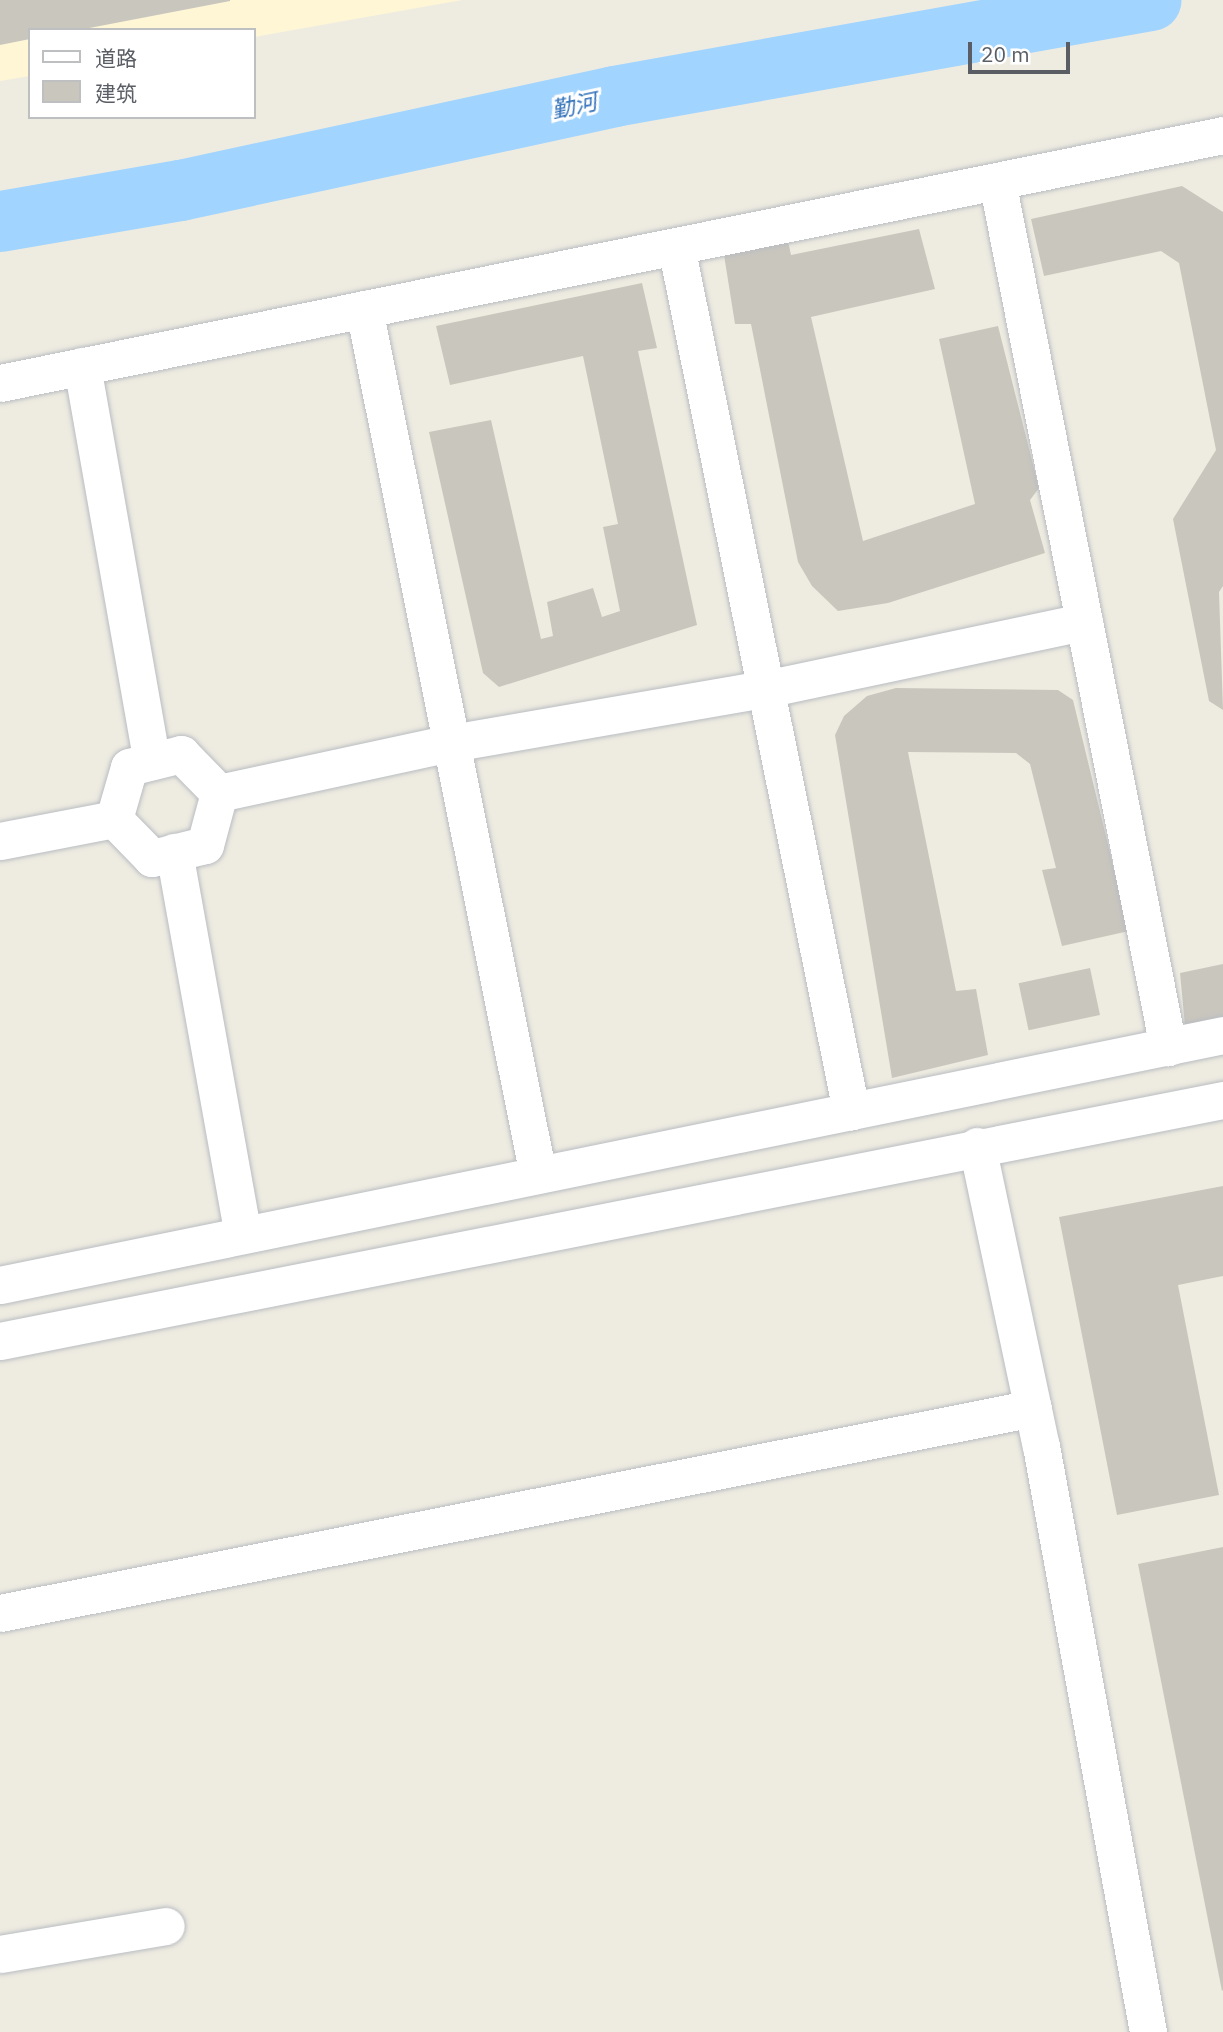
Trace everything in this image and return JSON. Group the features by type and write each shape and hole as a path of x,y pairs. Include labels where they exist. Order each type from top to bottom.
{"street":[{"path":"0,383 1223,135"},
{"path":"997,181 1168,1046"},
{"path":"676,246 851,1111"},
{"path":"364,309 538,1175"},
{"path":"82,366 152,761"},
{"path":"219,793 451,743 765,689 1084,622"},
{"path":"114,819 129,767 152,761 181,754 219,793"},
{"path":"114,819 152,858 205,845 219,793"},
{"path":"0,841 114,819"},
{"path":"174,852 243,1236"},
{"path":"0,1285 1223,1035"},
{"path":"0,1341 977,1146 1223,1100"},
{"path":"977,1146 1033,1408 1148,2032"},
{"path":"0,1613 1033,1408"},
{"path":"0,1954 166,1926"}],"shaded area":[{"path":"0,0 462,0 256,37 256,28 28,28 28,76 0,81"}],"building":[{"path":"0,0 230,0 89,28 28,28 28,39 0,45"},
{"path":"1182,186 1223,212 1223,586 1219,592 1223,710 1209,701 1173,519 1216,450 1179,263 1161,251 1044,276 1031,219"},
{"path":"919,229 935,289 811,317 863,541 975,504 939,339 998,326 1039,488 1030,500 1045,553 888,603 838,611 812,586 798,562 751,324 735,324 724,255 788,241 791,255"},
{"path":"642,283 657,348 638,351 697,625 499,687 483,673 429,432 491,420 541,639 553,636 547,602 593,588 602,617 620,611 603,527 618,524 583,356 450,385 436,326"},
{"path":"896,688 1058,690 1073,700 1129,931 1062,946 1042,870 1056,868 1030,764 1016,753 908,752 956,991 976,989 988,1055 892,1078 835,735 844,716 867,696"},
{"path":"1223,964 1223,1019 1185,1026 1180,973"},
{"path":"1090,968 1100,1015 1029,1030 1019,983"},
{"path":"1223,1186 1223,1276 1178,1285 1219,1495 1117,1515 1059,1217"},
{"path":"1223,1547 1223,1990 1222,1991 1138,1564"}],"waterway":[{"name":"勤河","path":"0,221 180,190 614,96 1150,0"}]}
